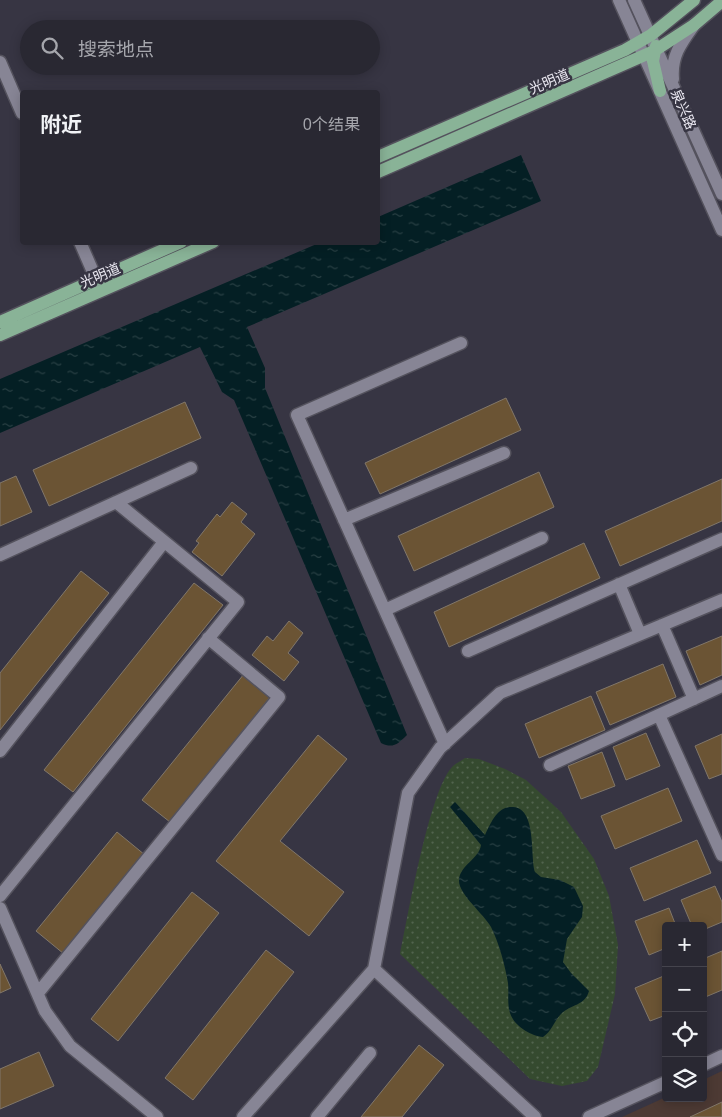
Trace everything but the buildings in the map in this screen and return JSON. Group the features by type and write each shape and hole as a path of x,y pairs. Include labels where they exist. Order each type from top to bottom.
{"main road":[{"name":"光明道","path":"380,171 653,47 694,25 722,1"},
{"name":"光明道","path":"653,47 689,4"},
{"name":"光明道","path":"380,156 625,50 638,42"},
{"name":"光明道","path":"0,335 175,245"},
{"name":"光明道","path":"0,322 205,245"}],"street":[{"name":"泉兴路","path":"619,0 638,42 653,47"},
{"name":"泉兴路","path":"634,0 653,47 674,86 722,194"},
{"path":"674,86 673,60 677,49 694,25"},
{"name":"泉兴路","path":"653,47 660,91 722,230"},
{"path":"0,62 20,108"},
{"path":"81,245 99,285"},
{"path":"445,744 297,415 461,343"},
{"path":"344,520 504,453"},
{"path":"0,555 191,468"},
{"path":"0,896 238,602 116,502"},
{"path":"385,610 542,538"},
{"path":"468,651 722,539"},
{"path":"0,751 164,542"},
{"path":"619,584 640,634"},
{"path":"243,1117 374,969 408,793 445,744 500,693 722,600"},
{"path":"662,625 694,699"},
{"path":"38,993 279,697 208,638"},
{"path":"550,765 722,686"},
{"path":"659,715 722,855"},
{"path":"0,908 45,1011 70,1046 157,1117"},
{"path":"374,969 536,1117"},
{"path":"317,1117 370,1053"},
{"path":"707,1063 722,1056"},
{"path":"589,1117 662,1084"}],"shaded area":[{"path":"722,1071 722,1117 622,1117 662,1099 662,1102 707,1102 707,1078"}],"green space":[{"path":"465,758 479,759 526,780 561,812 594,859 609,896 618,945 615,994 598,1067 587,1081 562,1086 530,1079 400,954 420,856 435,801 443,781 452,767"}],"water":[{"path":"521,155 541,201 247,327 265,368 265,388 407,735 395,745 389,746 381,743 234,400 222,392 200,347 0,433 0,379 314,245 380,245 380,216"},
{"path":"455,802 485,835 495,816 503,809 513,807 521,809 526,815 529,824 535,872 541,877 560,880 574,887 583,906 582,917 567,939 563,962 589,991 584,1000 561,1014 549,1032 543,1037 533,1035 524,1030 512,1018 509,1006 507,976 497,940 488,922 467,898 460,886 460,875 480,850 481,845 450,807"}]}
